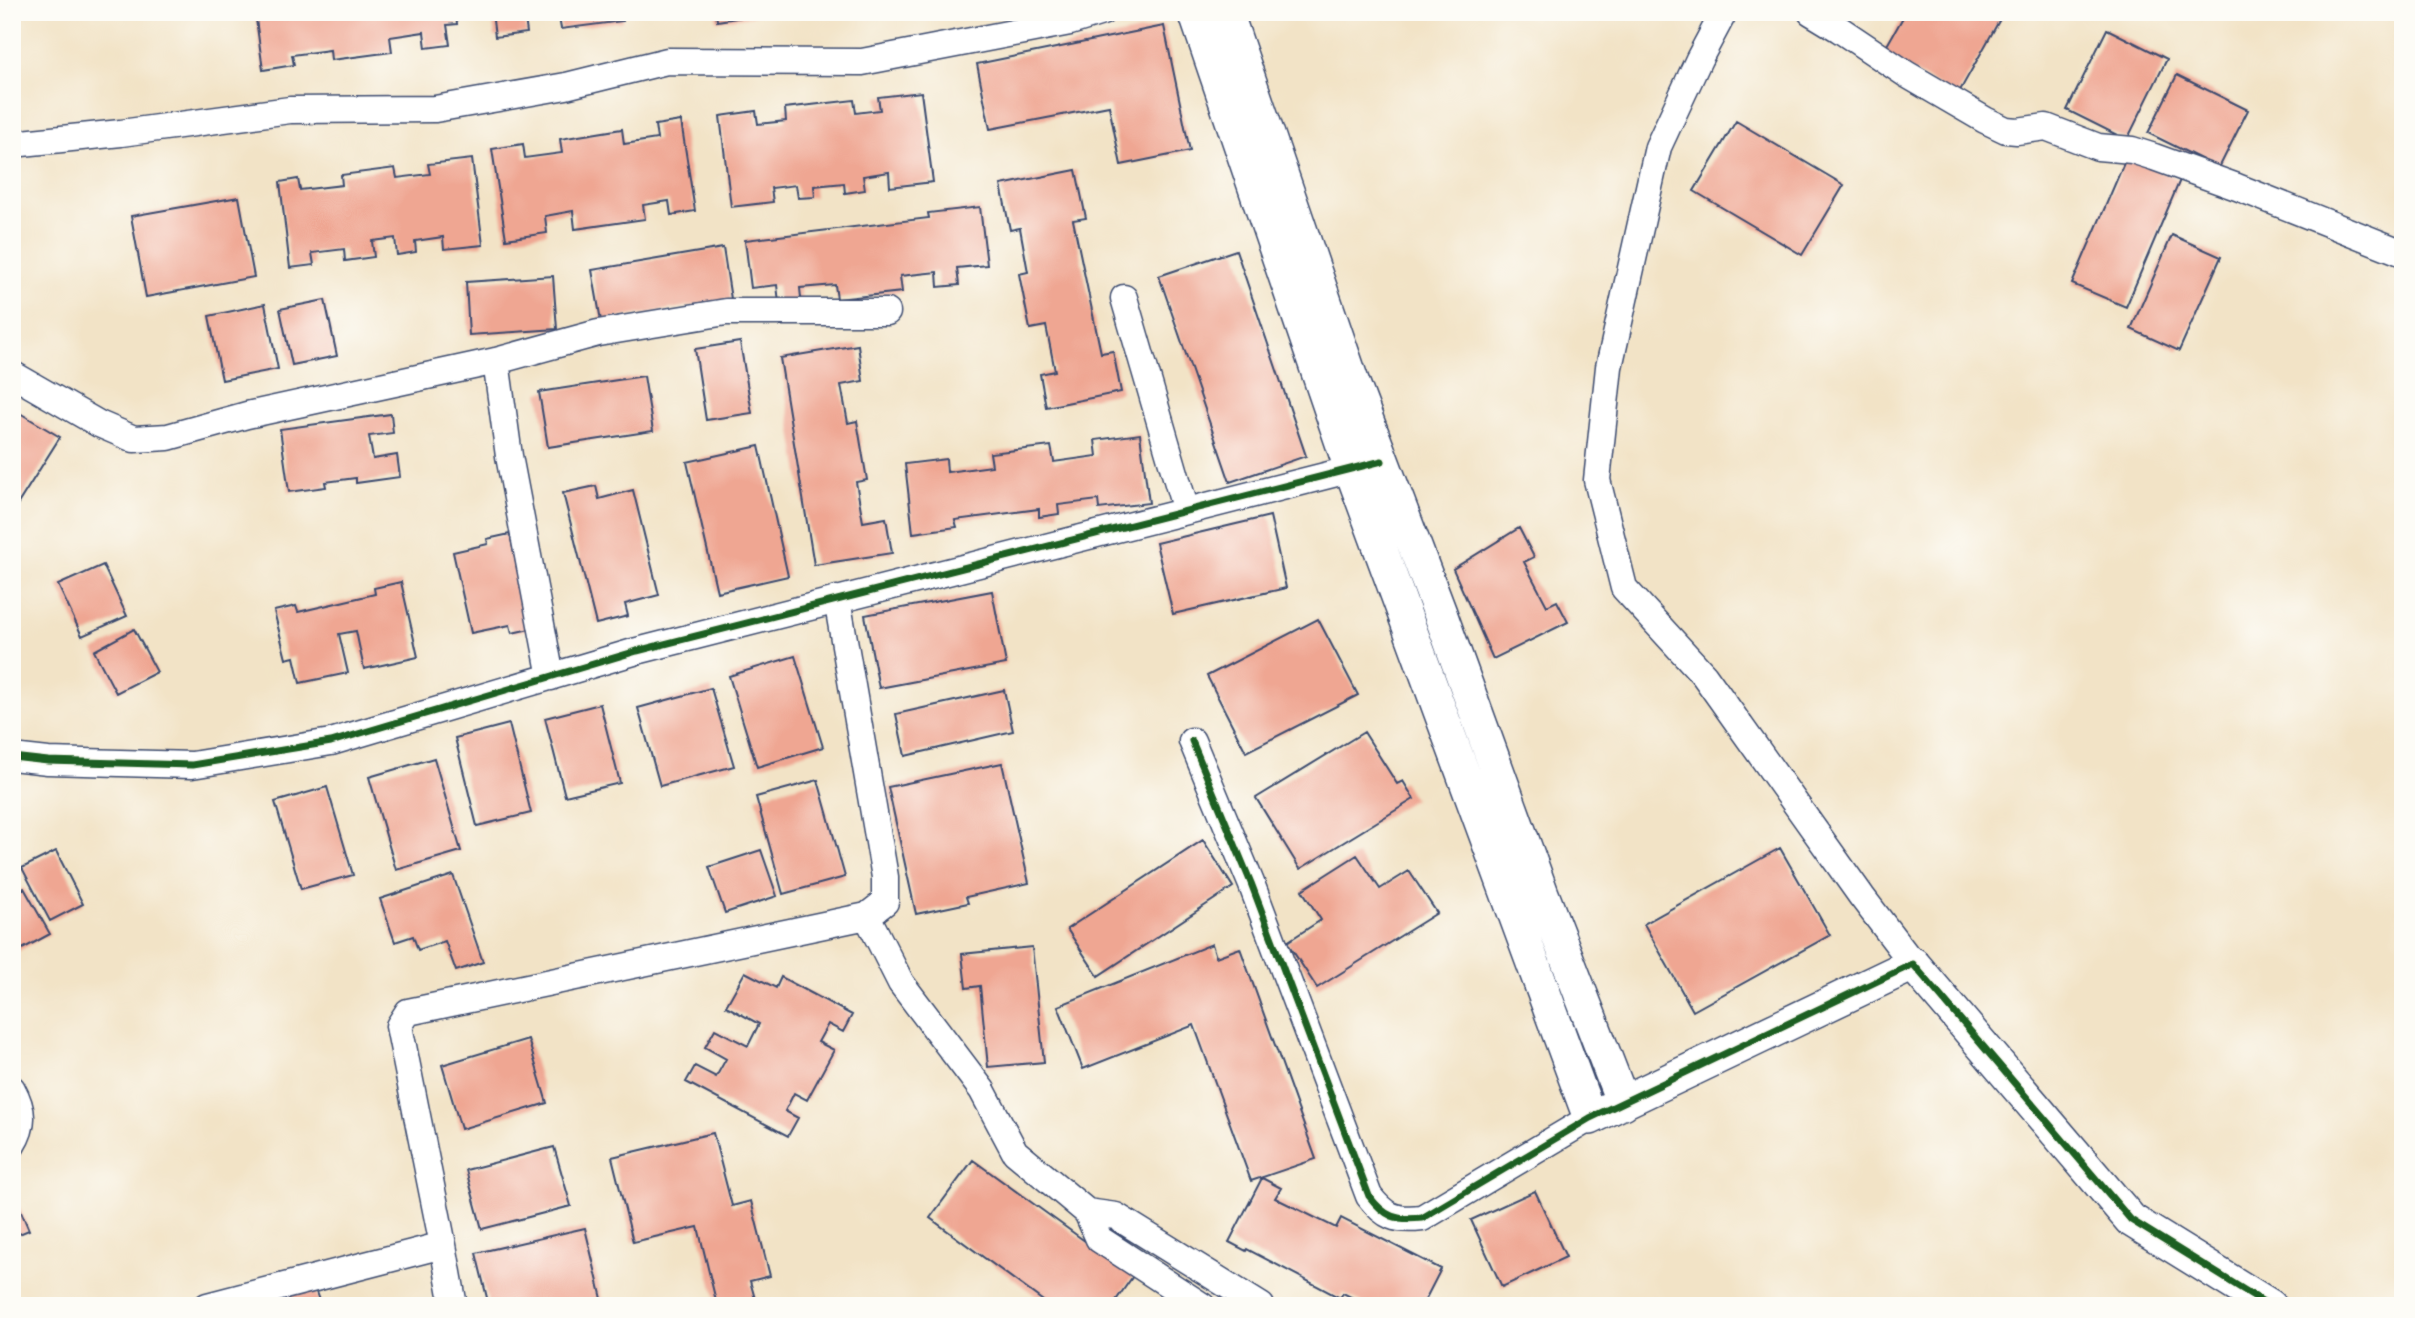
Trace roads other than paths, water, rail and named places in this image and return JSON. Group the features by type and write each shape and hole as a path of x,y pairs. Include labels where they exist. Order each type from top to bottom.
{"street":[{"path":"12,144 121,133 290,110 435,109 566,86 667,61 862,62 1070,22 1102,12"},
{"path":"1195,12 1367,465 1506,890 1590,1118"},
{"path":"1226,12 1352,381 1367,465 1440,613 1536,879 1623,1102"},
{"path":"1724,12 1658,147 1609,368 1597,480 1624,588 1704,675 1913,964 2131,1220 2270,1306"},
{"path":"1811,12 1906,75 2006,130 2046,127 2098,147 2132,150 2237,187 2403,253"},
{"path":"1124,298 1186,511"},
{"path":"12,374 99,424 134,439 168,436 247,415 496,360 598,333 726,312 887,312"},
{"path":"496,360 509,456 551,677"},
{"path":"12,757 48,761 192,765 331,742 637,651 1367,465"},
{"path":"454,1306 399,1026 408,1012 867,916 884,902 885,877 837,599"},
{"path":"1192,741 1251,883 1369,1196 1381,1212 1404,1220 1423,1218 1590,1118 1913,964"},
{"path":"1506,890 1536,879"},
{"path":"867,916 901,983 982,1090 1016,1152 1087,1212 1099,1239 1202,1306"},
{"path":"12,1089 21,1107 21,1132 12,1145"},
{"path":"1087,1212 1116,1216 1261,1306"},
{"path":"220,1304 443,1245"}]}
